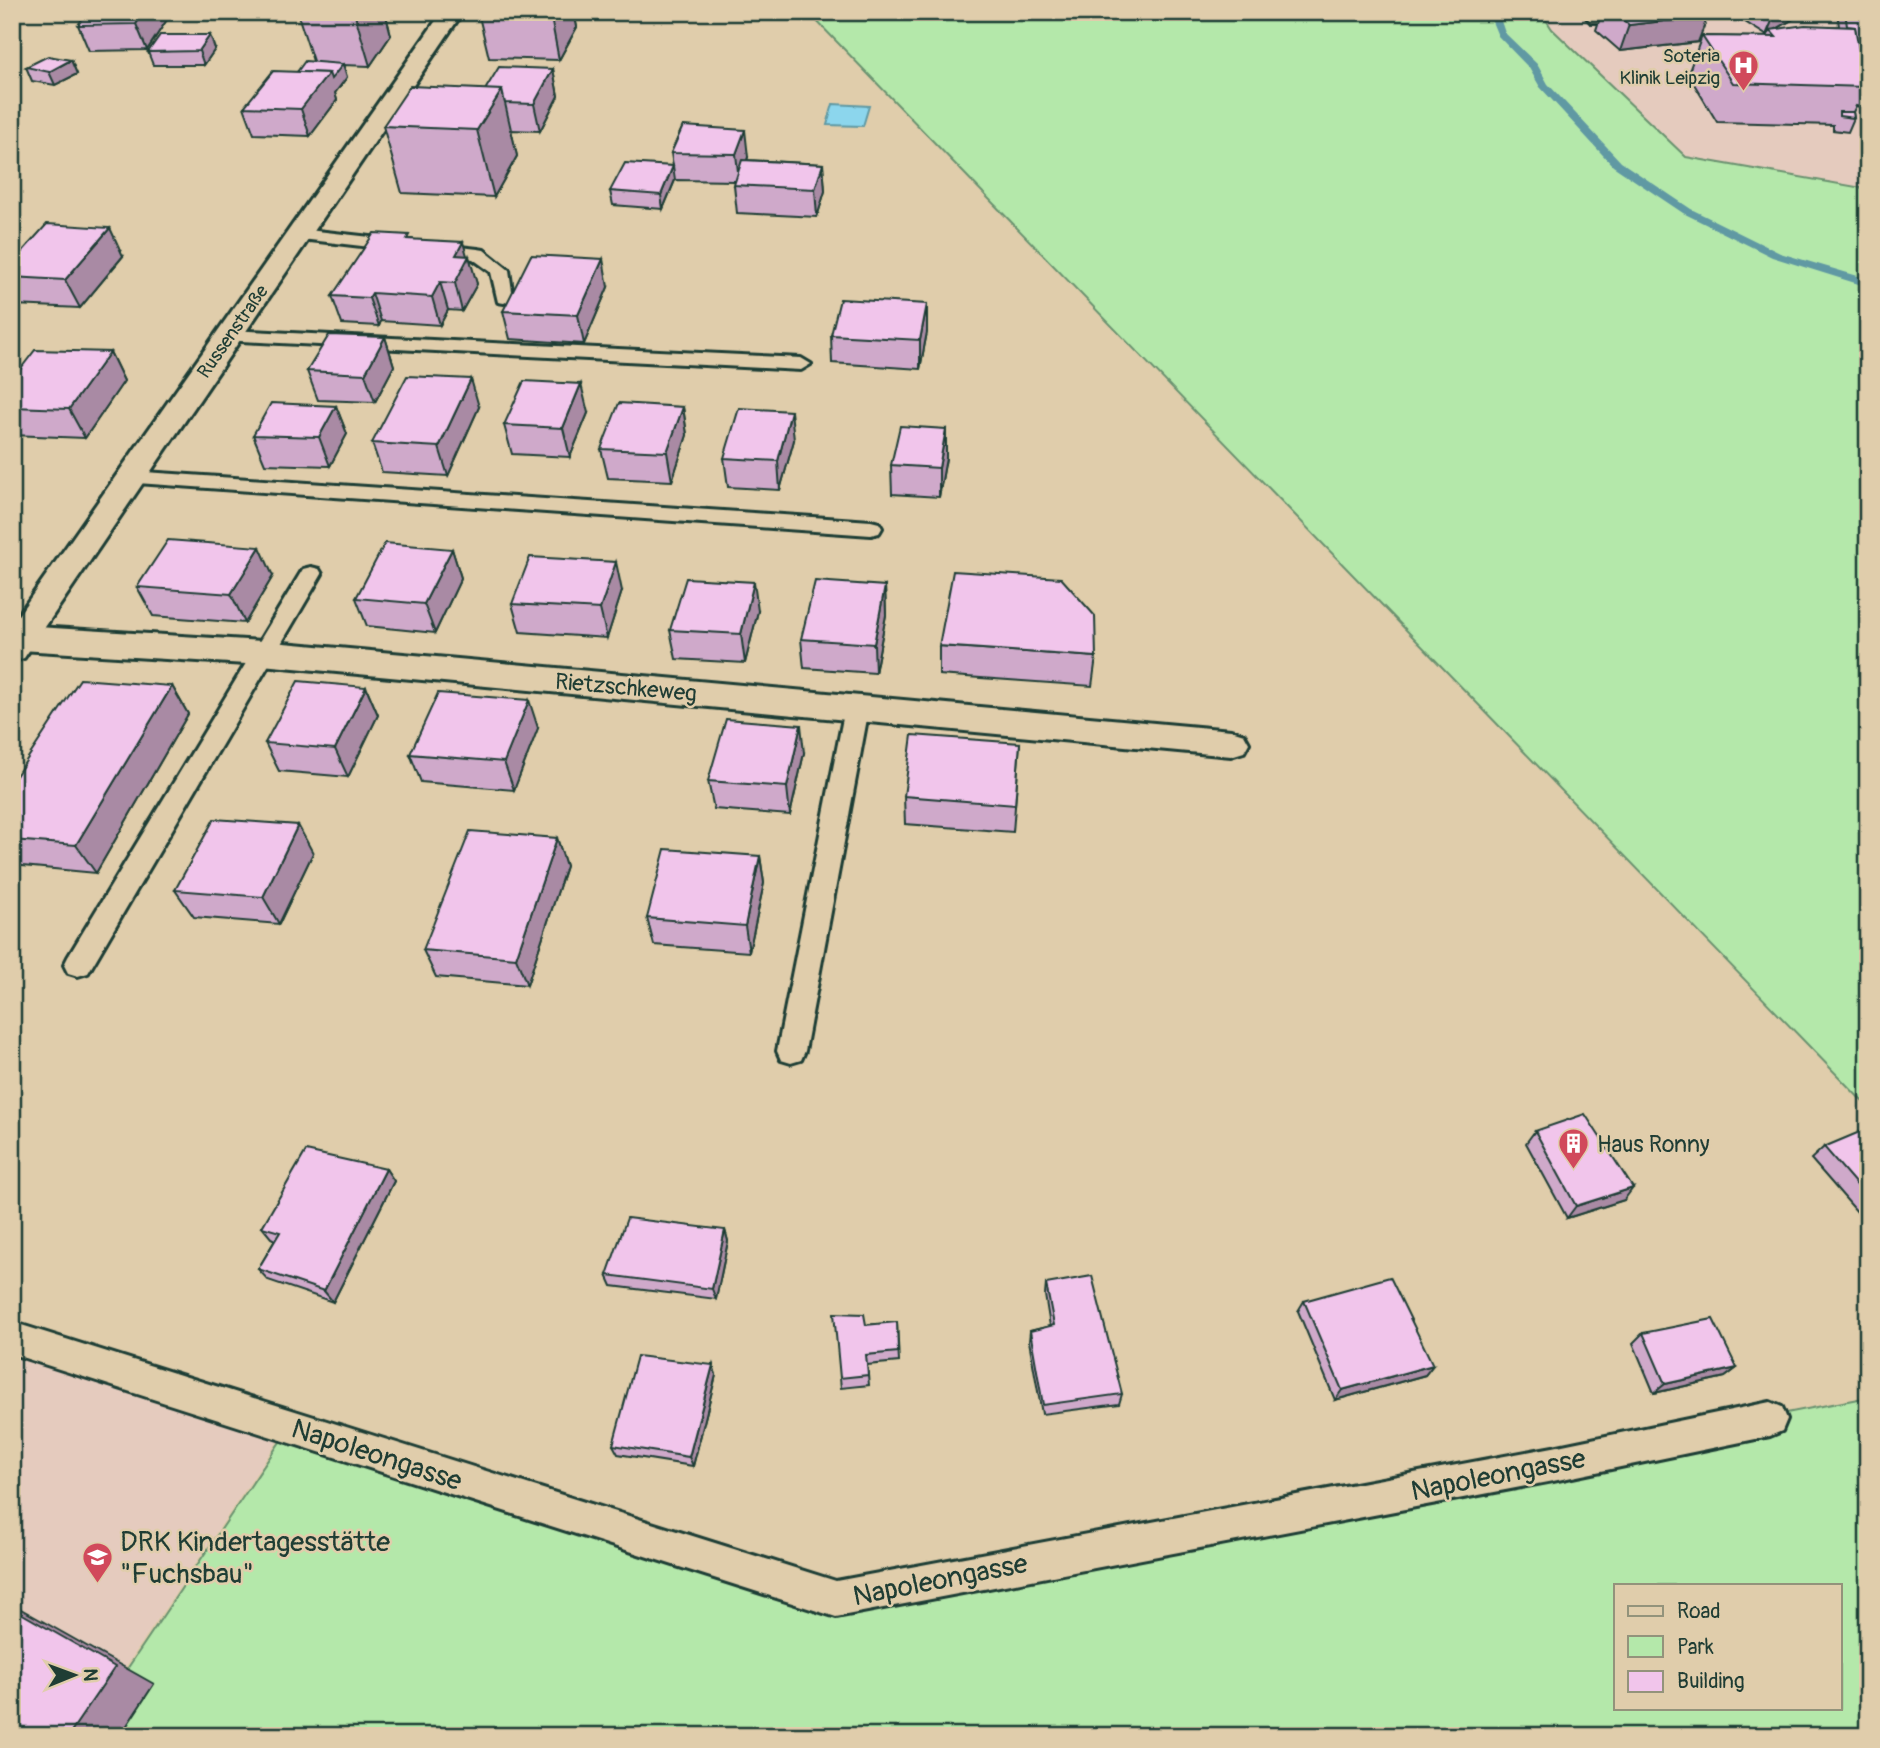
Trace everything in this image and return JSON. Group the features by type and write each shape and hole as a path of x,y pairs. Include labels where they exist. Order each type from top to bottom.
{"street":[{"name":"Russenstraße","path":"17,644 453,12"},
{"name":"Rietzschkeweg","path":"17,644 262,653 1231,743"}],"lane":[{"path":"299,234 478,254 500,270 504,298"},
{"path":"229,336 802,363"},
{"path":"130,477 871,528"},
{"path":"78,965 311,574"},
{"path":"791,1051 857,708"},
{"name":"Napoleongasse","path":"12,1338 836,1599 1553,1464 1770,1419"}],"shaded area":[{"name":"Soteria Klinik Leipzig","path":"1541,12 1868,12 1868,189 1686,157 1552,29"},
{"name":"DRK Kindertagesstätte \"Fuchsbau\"","path":"12,1347 284,1432 79,1736 12,1736"}],"green space":[{"path":"808,12 1541,12 1552,29 1686,157 1868,189 1868,1107"},
{"path":"1868,1397 1868,1736 82,1736 286,1433 836,1599"}],"water":[{"path":"833,104 869,106 863,126 827,125"}],"building":[{"path":"87,12 144,12 136,24 78,25"},
{"path":"1614,12 1703,12 1708,16 1629,25"},
{"path":"1845,12 1866,12 1868,56 1860,55 1855,27 1847,26"},
{"path":"1805,25 1855,27 1860,55 1868,56 1868,63 1861,63 1865,87 1733,83 1702,36 1776,37 1770,30"},
{"path":"160,35 210,35 199,51 148,52"},
{"path":"48,56 71,60 49,72 26,67"},
{"path":"305,61 343,64 331,79 329,73 297,72"},
{"path":"499,67 553,69 534,104 505,103 502,90 485,90"},
{"path":"1868,67 1868,94 1863,92 1864,76"},
{"path":"273,71 329,73 301,109 244,107"},
{"path":"410,86 502,90 477,130 383,126"},
{"path":"1839,112 1853,112 1854,118 1839,116"},
{"path":"683,126 745,130 736,154 671,153"},
{"path":"742,160 823,164 815,189 734,185"},
{"path":"625,163 673,166 661,195 610,191"},
{"path":"47,224 110,228 65,280 12,277 12,263"},
{"path":"374,233 409,235 407,239 463,242 456,255 469,256 455,283 440,282 432,297 372,293 369,298 332,296"},
{"path":"531,255 603,259 578,315 503,311"},
{"path":"840,299 927,304 920,340 831,335"},
{"path":"329,335 385,337 365,374 307,371"},
{"path":"35,350 110,352 69,409 12,407 12,380"},
{"path":"407,376 471,379 439,447 372,443"},
{"path":"524,381 581,384 563,428 504,425"},
{"path":"271,403 336,406 319,437 253,435"},
{"path":"619,403 683,407 667,452 601,449"},
{"path":"739,408 791,411 778,461 724,458"},
{"path":"900,426 946,429 939,468 891,465"},
{"path":"168,540 260,547 231,594 137,587"},
{"path":"385,543 452,549 424,604 356,598"},
{"path":"530,557 616,562 600,609 512,604"},
{"path":"953,571 1061,578 1095,616 1096,657 939,646"},
{"path":"686,578 754,582 741,634 670,630"},
{"path":"815,581 885,586 874,644 801,639"},
{"path":"80,679 172,686 76,845 12,840 12,782"},
{"path":"298,681 366,687 335,749 265,743"},
{"path":"438,693 529,700 504,762 410,754"},
{"path":"726,719 801,725 787,787 708,781"},
{"path":"912,735 1020,743 1015,805 904,796"},
{"path":"214,819 298,825 263,897 175,890"},
{"path":"470,831 557,838 516,958 423,950"},
{"path":"665,849 760,856 745,926 647,918"},
{"name":"Haus Ronny","path":"1585,1114 1633,1188 1576,1206 1535,1131"},
{"path":"1862,1131 1868,1138 1868,1198 1824,1147"},
{"path":"306,1151 386,1169 324,1291 258,1269 280,1232 262,1227"},
{"path":"627,1218 725,1230 712,1289 607,1275"},
{"path":"1092,1276 1122,1394 1043,1405 1030,1331 1054,1325 1046,1284"},
{"path":"1390,1277 1433,1365 1342,1390 1304,1301"},
{"path":"834,1313 864,1314 866,1325 897,1322 898,1352 866,1355 868,1375 840,1378"},
{"path":"1713,1319 1737,1368 1665,1384 1643,1333"},
{"path":"637,1356 713,1365 689,1457 613,1445"},
{"path":"12,1608 115,1667 68,1736 12,1736"}],"waterway":[{"path":"1493,12 1501,34 1533,66 1544,85 1617,164 1687,211 1776,255 1868,283"}],"place":[{"name":"Soteria Klinik Leipzig","path":"1743,93"},
{"name":"Haus Ronny","path":"1574,1171"},
{"name":"DRK Kindertagesstätte \"Fuchsbau\"","path":"97,1584"}]}
